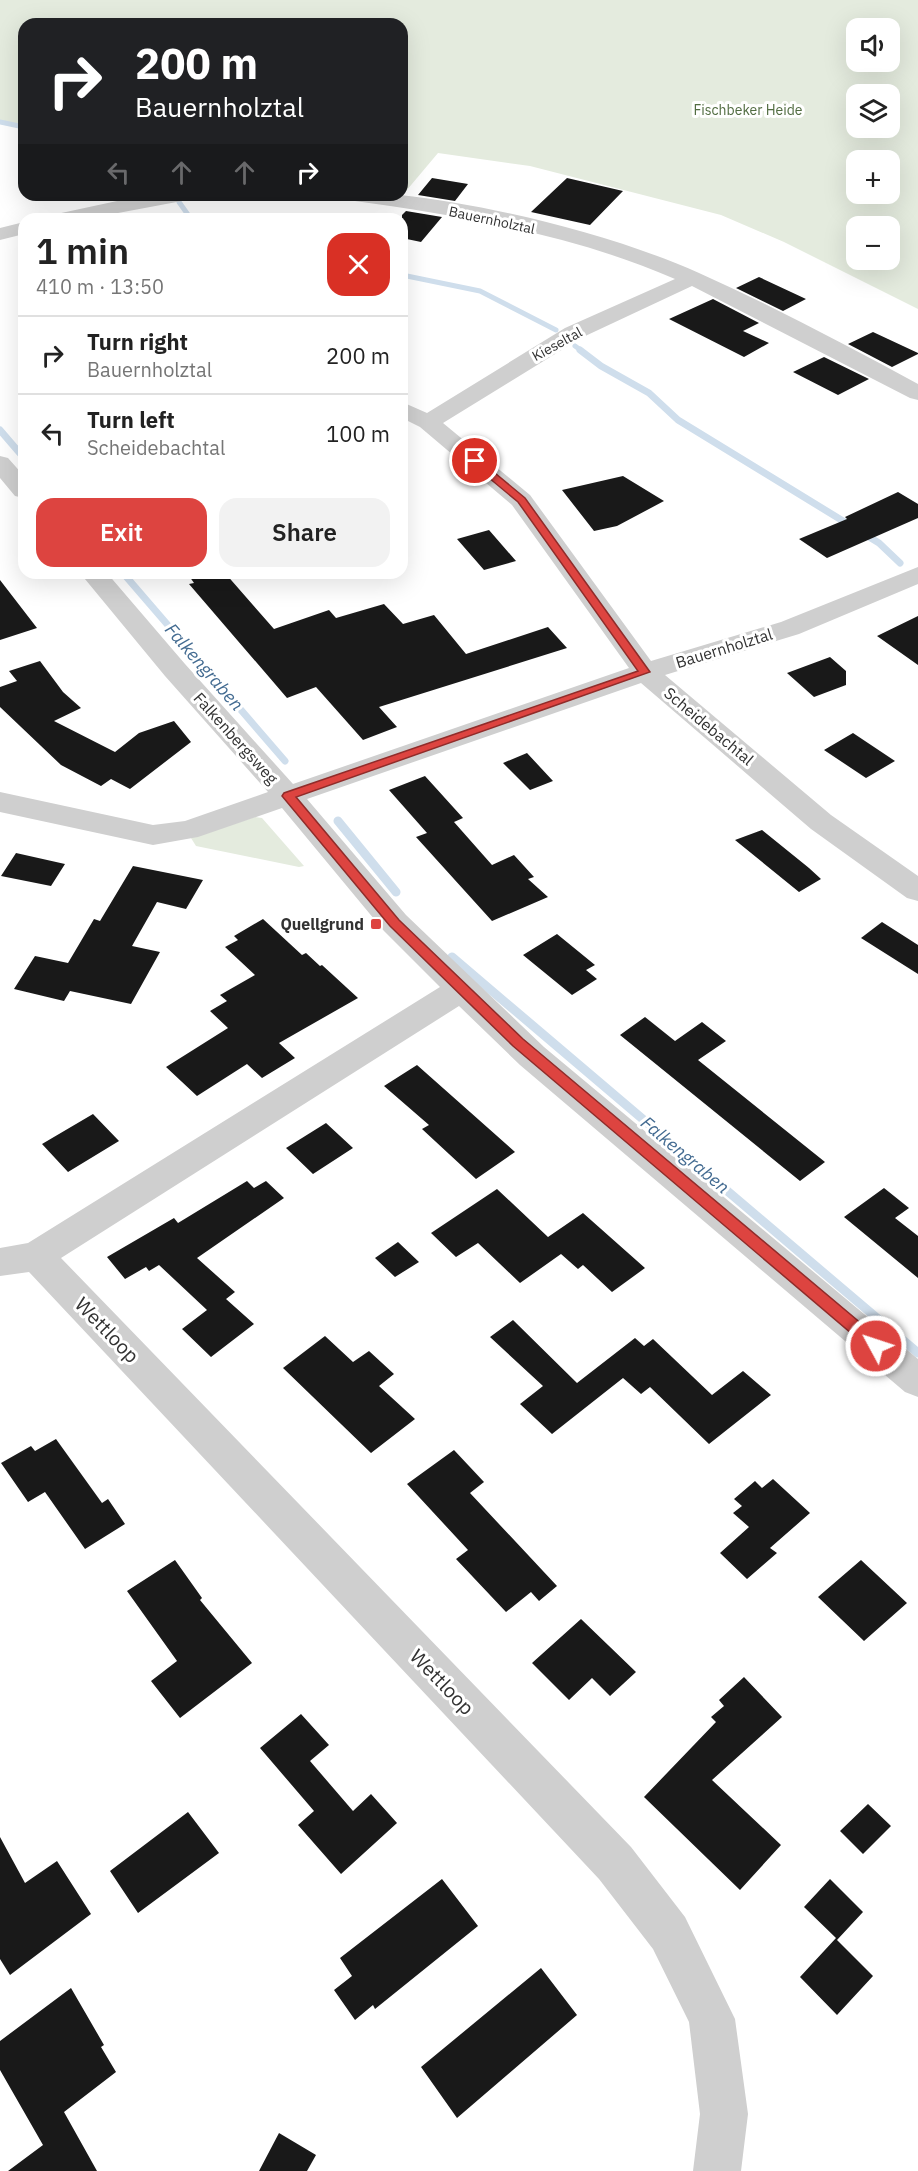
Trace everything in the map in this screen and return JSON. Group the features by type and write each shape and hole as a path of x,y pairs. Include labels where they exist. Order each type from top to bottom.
{"street":[{"path":"101,213 155,201"},
{"name":"Bauernholztal","path":"393,201 529,226 611,248 693,278 918,393"},
{"path":"0,234 18,230"},
{"name":"Kieseltal","path":"428,422 573,333 693,278"},
{"name":"Scheidebachtal","path":"408,412 428,422 521,500 645,672 821,822 918,891"},
{"path":"0,463 18,484"},
{"name":"Bauernholztal","path":"0,802 153,835 188,830 645,672 790,628 918,575"},
{"name":"Falkenbergsweg","path":"98,579 175,670 288,796 395,923 461,989 541,1063 918,1381"},
{"path":"18,1259 461,989"},
{"name":"Wettloop","path":"18,1259 615,1863 669,1933 712,2019 724,2114 717,2171"}],"green space":[{"name":"Fischbeker Heide","path":"0,0 918,0 918,309 784,242 721,215 530,166 438,153 408,189 408,18 18,18 18,126 0,124"},
{"path":"255,817 262,818 304,866 299,867 196,846 191,838"}],"building":[{"path":"432,178 468,184 455,201 418,195"},
{"path":"567,178 623,191 590,225 531,212"},
{"path":"406,211 442,217 421,242 408,239 408,213 404,213"},
{"path":"759,277 806,299 783,311 736,288"},
{"path":"713,299 759,323 743,331 769,343 744,357 669,319"},
{"path":"873,332 918,354 892,367 848,344"},
{"path":"824,357 869,379 838,395 793,372"},
{"path":"623,476 664,501 617,526 594,531 562,490"},
{"path":"898,492 918,504 918,518 827,558 799,539 847,519 845,517"},
{"path":"489,530 516,561 484,570 457,539"},
{"path":"191,579 230,579 274,629 329,610 336,618 384,604 403,624 434,615 466,654 548,627 567,648 379,707 397,727 363,740 316,687 287,698 189,584 194,583"},
{"path":"0,580 37,628 0,640"},
{"path":"918,616 918,665 877,636"},
{"path":"830,657 846,671 846,685 814,697 787,673"},
{"path":"40,661 63,692 81,708 54,721 115,752 139,733 174,721 191,742 130,789 111,779 101,786 61,765 0,707 0,687 17,681 9,671"},
{"path":"853,733 895,761 866,778 824,750"},
{"path":"527,753 553,781 530,790 503,763"},
{"path":"425,776 463,818 454,822 492,865 514,855 534,877 528,879 548,897 492,921 416,837 427,833 389,790"},
{"path":"762,830 821,879 799,892 735,840"},
{"path":"16,853 65,864 51,886 1,876"},
{"path":"133,866 203,880 186,909 157,902 132,946 160,952 131,1004 70,991 64,1001 14,989 35,956 68,963 94,919 100,921"},
{"path":"263,919 302,955 306,953 320,966 322,965 358,998 279,1043 295,1058 262,1078 247,1064 197,1096 166,1067 228,1028 210,1011 227,1001 220,995 255,975 225,947 238,940 234,936"},
{"path":"882,922 918,945 918,974 861,938"},
{"path":"557,934 595,965 586,970 597,979 572,995 523,955"},
{"path":"645,1017 675,1041 702,1022 726,1041 698,1060 825,1162 800,1181 620,1035"},
{"path":"417,1065 515,1152 476,1179 422,1129 429,1125 384,1086"},
{"path":"93,1114 119,1141 68,1172 42,1144"},
{"path":"326,1123 353,1148 313,1174 286,1148"},
{"path":"247,1181 254,1188 266,1181 284,1198 197,1258 235,1292 226,1299 254,1324 211,1357 182,1329 207,1310 159,1265 149,1271 146,1267 125,1279 107,1257 174,1218 178,1223"},
{"path":"884,1188 909,1208 895,1218 918,1236 918,1278 844,1217"},
{"path":"497,1189 548,1237 583,1213 645,1268 612,1292 583,1265 578,1269 561,1254 520,1283 478,1243 456,1257 431,1233"},
{"path":"398,1242 419,1262 395,1277 375,1258"},
{"path":"513,1320 577,1383 635,1338 644,1346 653,1339 712,1395 743,1371 771,1395 709,1444 650,1387 641,1394 623,1378 552,1434 520,1404 543,1386 490,1337"},
{"path":"325,1336 353,1362 369,1351 394,1374 379,1386 415,1419 371,1453 283,1368"},
{"path":"56,1439 102,1503 108,1499 125,1524 85,1549 45,1492 28,1502 1,1463 31,1446 35,1451"},
{"path":"454,1450 484,1482 470,1493 557,1586 539,1601 531,1592 506,1612 456,1559 468,1550 407,1484"},
{"path":"773,1479 810,1513 770,1548 777,1553 747,1579 720,1553 749,1527 733,1513 742,1506 734,1499 755,1481 762,1488"},
{"path":"175,1560 202,1598 200,1600 252,1663 180,1718 151,1681 177,1661 127,1591"},
{"path":"861,1560 907,1603 864,1641 818,1597"},
{"path":"581,1619 636,1672 610,1696 592,1678 569,1700 532,1663"},
{"path":"744,1677 782,1717 712,1780 781,1845 740,1890 644,1797 716,1722 711,1717 724,1706 719,1700"},
{"path":"301,1714 329,1745 310,1761 353,1811 371,1794 397,1823 341,1874 298,1825 314,1811 260,1748"},
{"path":"868,1804 891,1826 863,1854 840,1831"},
{"path":"188,1812 219,1853 138,1913 110,1871"},
{"path":"0,1837 25,1883 57,1861 91,1914 10,1975 0,1959"},
{"path":"442,1879 478,1926 375,2009 373,2005 355,2020 334,1990 352,1976 340,1958"},
{"path":"830,1879 863,1912 837,1940 873,1976 837,2015 800,1977 836,1938 804,1907"},
{"path":"541,1968 577,2015 457,2118 421,2067"},
{"path":"71,1988 104,2045 101,2047 116,2072 64,2112 97,2171 8,2171 43,2145 0,2070 0,2041"},
{"path":"279,2133 316,2155 307,2171 259,2171"}],"waterway":[{"path":"0,122 18,126"},
{"path":"179,202 187,213"},
{"path":"408,276 480,291 556,330"},
{"path":"575,346 582,351"},
{"path":"580,350 601,366 649,393 678,420 879,543 900,563"},
{"name":"Falkengraben","path":"0,430 18,451"},
{"name":"Falkengraben","path":"128,579 285,761"},
{"name":"Falkengraben","path":"338,821 396,892"},
{"name":"Falkengraben","path":"452,957 918,1353"}],"place":[{"name":"Quellgrund","path":"376,924"}],"route":[{"path":"475,461 521,500 645,672 288,796 395,923 461,989 549,1070 876,1346"}]}
